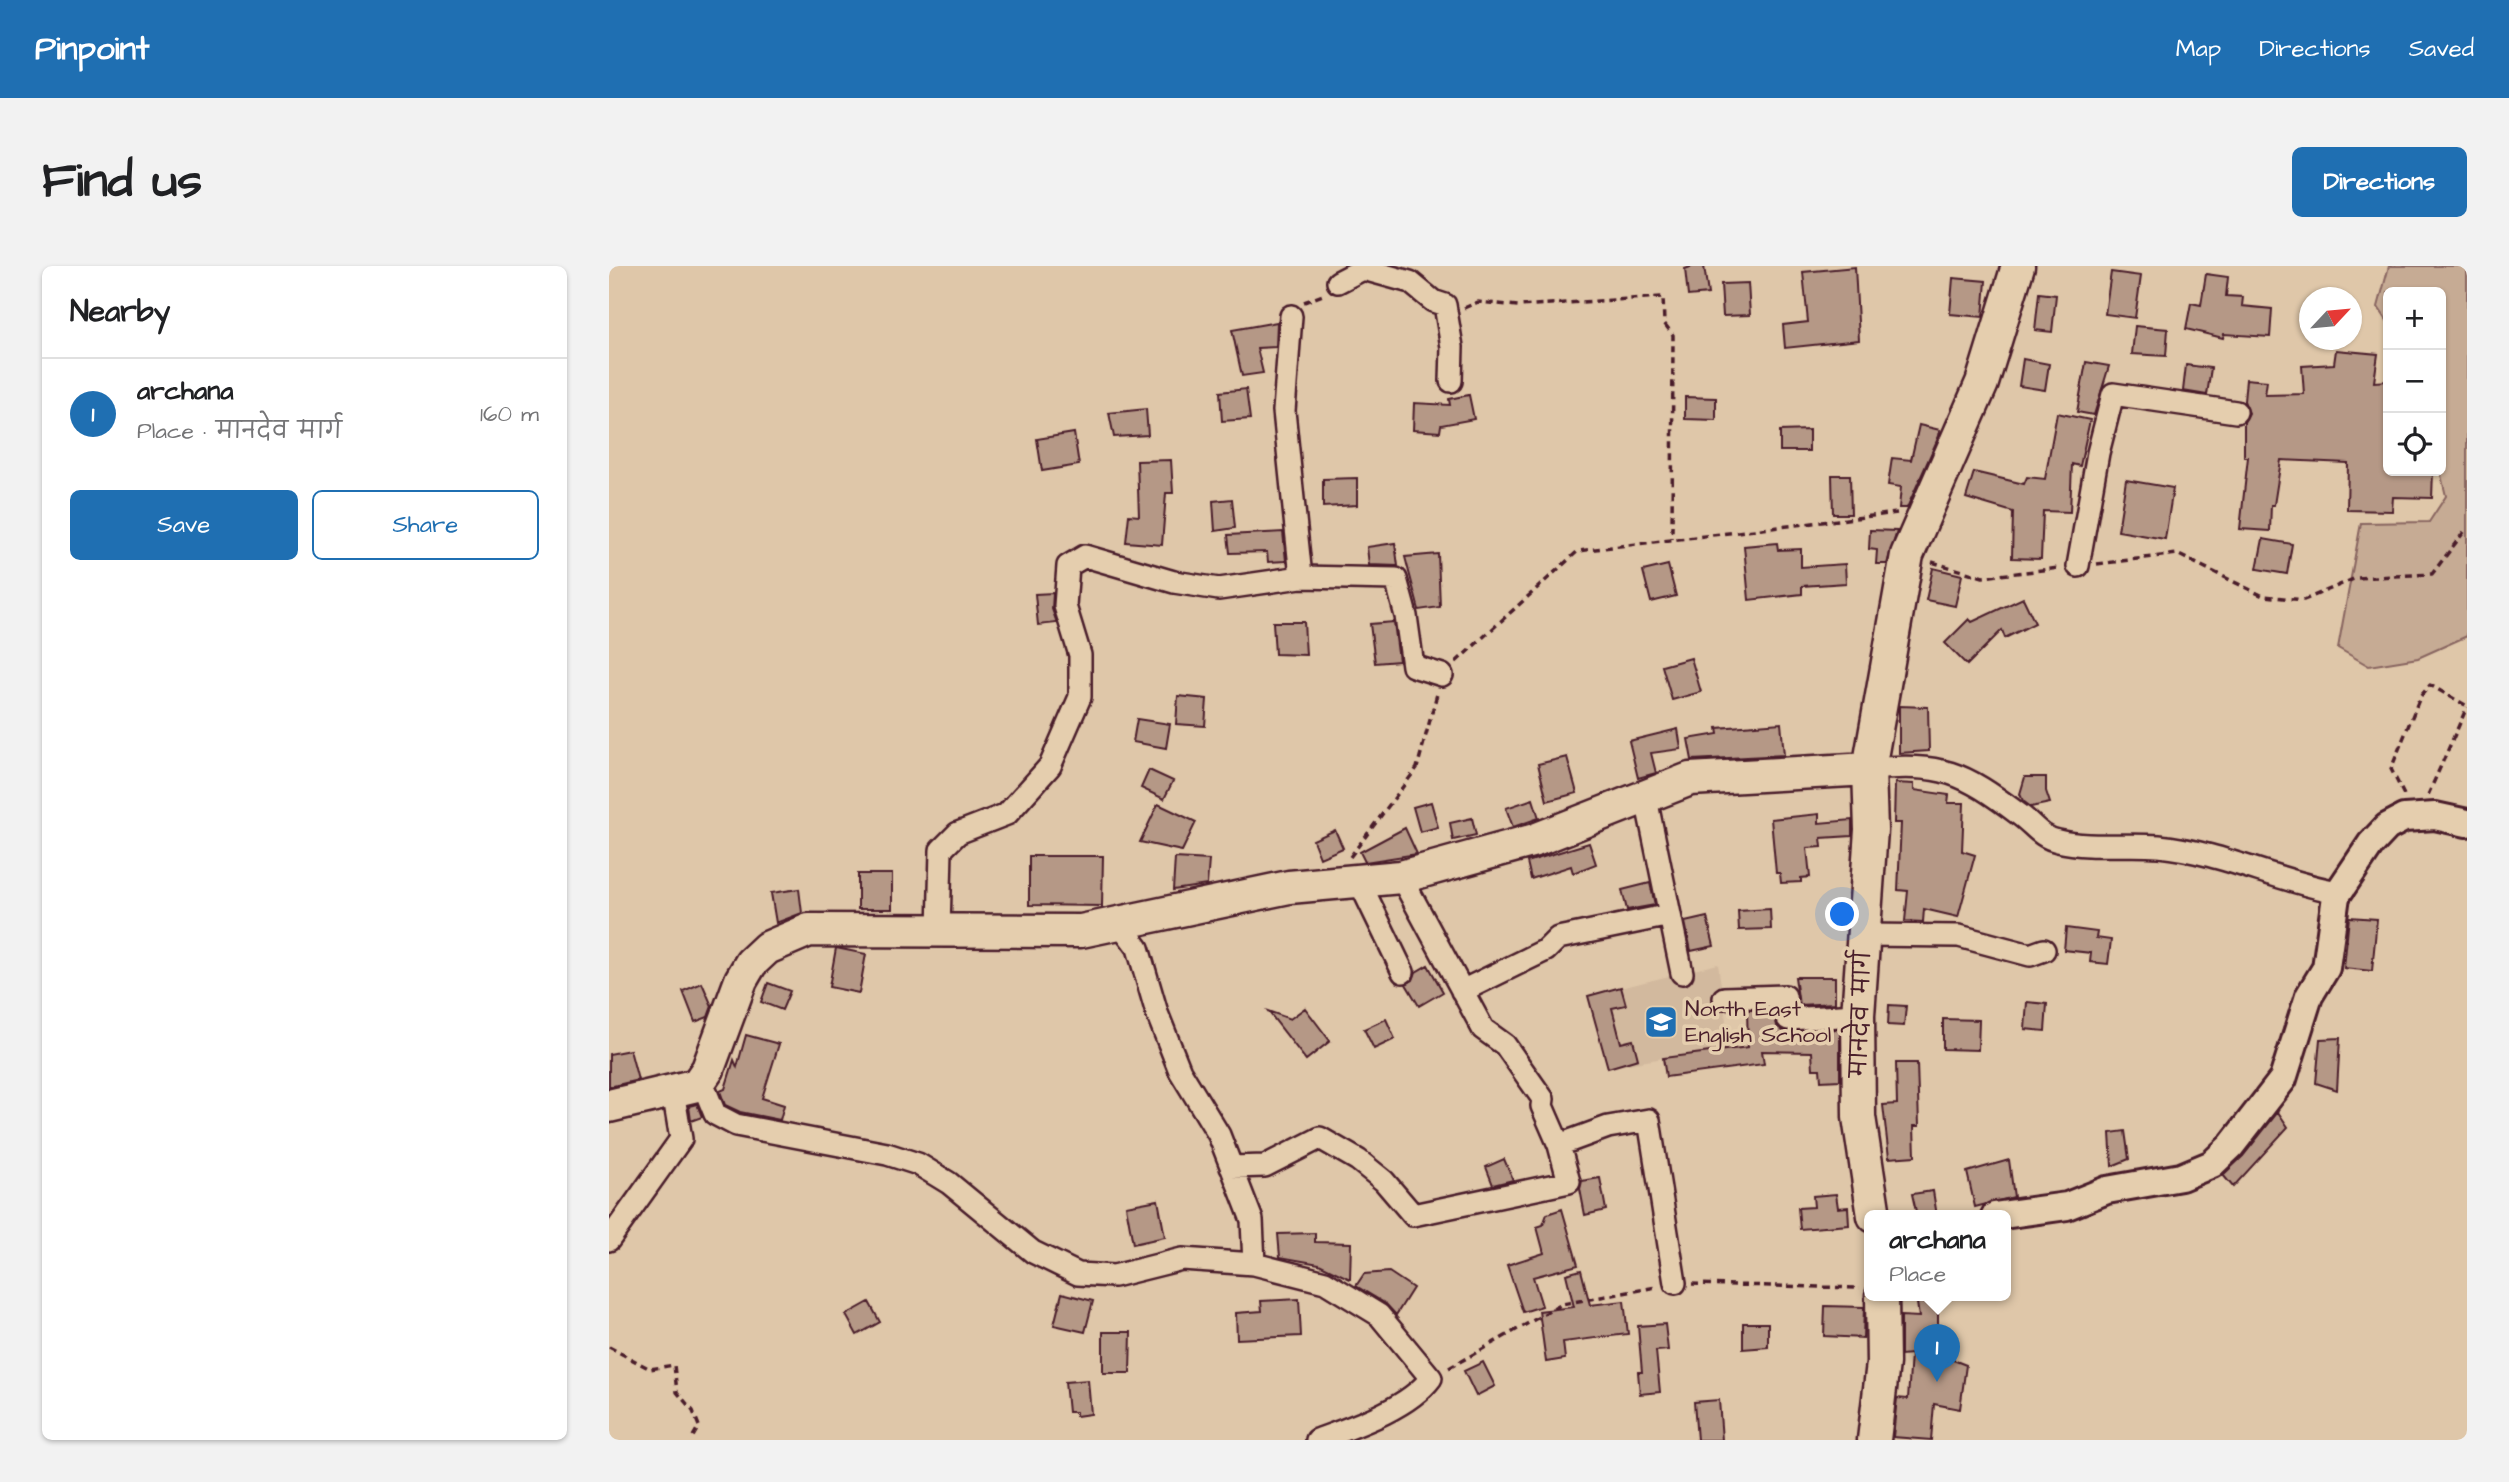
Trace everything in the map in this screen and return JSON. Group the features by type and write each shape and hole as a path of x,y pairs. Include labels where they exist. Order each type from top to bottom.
{"main road":[{"name":"मानदेव मार्ग","path":"1873,1210 1859,1117 1858,1014 1871,830 1869,769 1907,555 1982,383 2018,266"},
{"path":"609,1106 685,1088 708,1069 741,980 767,948 809,930 1081,930 1289,887 1401,877 1535,840 1645,794 1690,779 1869,769"},
{"path":"1874,1440 1883,1363 1882,1301"}],"street":[{"path":"1338,282 1363,269 1410,282 1433,301 1445,305 1451,347 1451,381"},
{"path":"1291,316 1283,411 1301,577"},
{"path":"2078,566 2098,453 2113,394 2237,412"},
{"path":"939,930 941,850 958,833 1007,814 1050,766 1080,697 1080,655 1065,606 1068,566 1085,556 1174,582 1219,589 1301,577 1396,579 1406,615 1413,666 1442,675"},
{"path":"1869,769 1907,766 1945,769 1996,797 2024,817 2041,836 2059,842 2158,846 2195,853 2328,890 2336,896"},
{"path":"1645,794 1682,973"},
{"path":"2011,1214 2067,1206 2107,1190 2197,1172 2231,1146 2283,1079 2309,996 2326,968 2336,896 2371,844 2387,827 2411,818 2435,816 2467,823"},
{"path":"1231,1167 1265,1166 1320,1138 1359,1160 1384,1181 1413,1215 1569,1182 1559,1145 1542,1106 1543,1099 1505,1045 1483,1029 1401,877"},
{"path":"1351,881 1403,972"},
{"path":"1462,991 1546,950 1558,938 1670,915"},
{"path":"1120,924 1138,948 1157,1013 1180,1071 1219,1135 1252,1220 1254,1264"},
{"path":"1864,935 1959,936 2030,955 2044,950"},
{"path":"1724,998 1785,996 1787,1019 1858,1014"},
{"path":"609,1240 681,1139 685,1088 706,1092 715,1114 736,1125 887,1154 918,1164 949,1183 1033,1252 1078,1274 1114,1276 1182,1259 1254,1264 1325,1282 1379,1315 1431,1378 1423,1388 1370,1420 1317,1440"},
{"path":"1559,1145 1608,1127 1649,1120 1675,1283"}],"path":[{"path":"1445,305 1467,308 1478,302 1518,306 1663,297 1664,323 1673,335 1672,539"},
{"path":"1351,881 1347,862 1417,768 1442,675 1578,551 1927,510"},
{"path":"1907,555 1983,577 2177,554 2263,596 2304,600 2356,578 2432,574 2467,528"},
{"path":"2430,685 2467,706 2411,818 2404,792 2391,768 2420,697 2430,685"},
{"path":"1431,1378 1562,1304 1675,1283 1864,1288"},
{"path":"609,1347 650,1369 674,1365 677,1392 693,1411 699,1426 691,1440"}],"shaded area":[{"path":"2389,266 2467,266 2467,636 2418,658 2369,666 2338,648 2361,523 2429,522 2446,496 2441,476 2446,476 2446,287 2383,287"},
{"path":"2383,288 2383,314 2378,307"},
{"name":"North East English School","path":"1718,964 1730,1049 1761,1045 1764,1064 1666,1077 1663,1058 1608,1068 1588,996"}],"building":[{"path":"1704,266 1708,294 1688,296 1685,269"},
{"path":"1855,267 1859,340 1785,348 1783,325 1808,322 1803,272"},
{"path":"2111,272 2141,276 2135,318 2105,314"},
{"path":"2206,274 2228,277 2226,296 2243,297 2242,306 2272,309 2270,337 2224,334 2223,338 2186,329 2191,303 2201,305"},
{"path":"1953,278 1986,281 1983,317 1950,314"},
{"path":"1748,283 1750,315 1723,316 1721,284"},
{"path":"2039,293 2056,295 2052,332 2035,330"},
{"path":"1277,322 1276,347 1257,348 1263,373 1242,376 1232,330"},
{"path":"2135,326 2168,329 2166,356 2132,354"},
{"path":"2336,350 2378,354 2374,382 2383,381 2383,476 2433,476 2432,498 2393,497 2392,511 2347,510 2348,463 2281,460 2274,505 2271,505 2270,531 2240,529 2248,457 2244,457 2244,422 2249,413 2244,401 2246,379 2267,381 2265,395 2304,394 2302,366 2334,364"},
{"path":"2023,359 2049,364 2045,390 2019,386"},
{"path":"2086,362 2109,366 2094,415 2077,412"},
{"path":"2186,365 2211,368 2207,395 2183,391"},
{"path":"1246,389 1250,419 1222,421 1220,392"},
{"path":"1469,395 1474,419 1441,425 1440,432 1413,430 1414,403 1450,405 1449,399"},
{"path":"1685,397 1716,398 1716,420 1685,419"},
{"path":"1146,409 1148,435 1114,437 1109,413"},
{"path":"2057,413 2090,420 2080,466 2072,464 2070,512 2043,511 2041,559 2012,558 2013,512 1966,498 1974,472 2024,484 2027,477 2045,479"},
{"path":"1919,425 1940,430 1939,436 1907,508 1899,508 1901,487 1888,485 1892,458 1911,460"},
{"path":"1809,430 1809,451 1780,451 1780,431"},
{"path":"1074,433 1079,465 1042,471 1037,439"},
{"path":"1171,460 1173,493 1166,493 1162,545 1126,542 1129,515 1139,516 1137,461"},
{"path":"1832,475 1850,475 1851,514 1833,514"},
{"path":"1357,478 1357,505 1323,507 1323,479"},
{"path":"2126,480 2173,488 2165,539 2118,531"},
{"path":"1232,499 1235,528 1215,531 1213,501"},
{"path":"1870,530 1897,531 1887,564 1876,564 1877,550 1869,549"},
{"path":"1283,532 1286,561 1268,562 1267,552 1230,553 1228,535"},
{"path":"2263,539 2292,544 2287,574 2257,569"},
{"path":"1395,543 1398,566 1369,565 1367,547"},
{"path":"1777,543 1778,550 1801,549 1801,567 1845,564 1846,583 1802,586 1802,594 1749,600 1744,546"},
{"path":"1438,554 1440,607 1419,610 1405,557"},
{"path":"1668,565 1676,596 1651,602 1643,571"},
{"path":"1933,568 1962,575 1955,606 1926,600"},
{"path":"1053,593 1052,609 1057,623 1038,625 1035,594"},
{"path":"2023,598 2035,623 2005,638 2002,630 1967,665 1945,643 1969,619 1972,622"},
{"path":"1273,622 1304,622 1306,655 1275,654"},
{"path":"1394,622 1399,661 1375,663 1370,624"},
{"path":"1691,658 1701,692 1672,700 1662,666"},
{"path":"1178,696 1207,699 1205,726 1176,724"},
{"path":"1899,706 1928,707 1929,751 1899,753"},
{"path":"1137,719 1170,724 1166,748 1133,742"},
{"path":"1781,723 1784,755 1692,760 1688,739 1718,734 1717,728"},
{"path":"1678,729 1681,749 1651,753 1656,773 1638,778 1629,741"},
{"path":"1567,757 1577,793 1547,801 1538,764"},
{"path":"1149,770 1173,781 1164,799 1141,788"},
{"path":"2025,777 2046,777 2046,791 2050,803 2031,807 2023,801 2020,794"},
{"path":"1895,783 1914,784 1914,790 1949,795 1948,803 1964,803 1962,851 1975,855 1958,917 1924,909 1923,922 1905,921 1908,891 1898,890 1901,823 1894,823"},
{"path":"1533,799 1539,818 1513,827 1506,808"},
{"path":"1431,802 1438,827 1420,832 1413,807"},
{"path":"1158,804 1196,822 1182,851 1140,842"},
{"path":"1819,814 1819,823 1852,820 1852,836 1821,838 1822,847 1807,848 1810,877 1801,878 1801,882 1781,883 1780,873 1776,873 1771,819"},
{"path":"1472,818 1476,835 1453,840 1450,823"},
{"path":"1405,828 1417,854 1365,862 1360,852"},
{"path":"1335,830 1343,848 1320,858 1313,840"},
{"path":"1589,843 1596,864 1573,873 1571,866 1531,879 1527,862"},
{"path":"1029,856 1103,856 1102,906 1029,905"},
{"path":"1175,858 1209,860 1207,885 1173,890"},
{"path":"858,874 892,874 892,909 858,909"},
{"path":"1650,883 1655,905 1627,910 1622,890"},
{"path":"799,889 802,913 776,923 771,893"},
{"path":"1770,909 1771,929 1739,930 1738,911"},
{"path":"1707,917 1714,946 1691,951 1685,922"},
{"path":"2349,917 2377,919 2372,971 2344,968"},
{"path":"2066,928 2097,932 2096,938 2111,940 2108,964 2090,962 2091,953 2064,950"},
{"path":"836,948 866,954 859,993 829,987"},
{"path":"1428,965 1443,992 1419,1006 1406,984 1413,980 1416,972"},
{"path":"1795,977 1835,977 1835,1003 1799,1005"},
{"path":"702,983 712,1006 708,1017 695,1022 683,991"},
{"path":"768,983 790,991 782,1010 761,1002"},
{"path":"1621,987 1626,1005 1612,1008 1621,1043 1633,1040 1638,1059 1608,1068 1588,996"},
{"path":"2027,1002 2047,1004 2045,1031 2025,1029"},
{"path":"1889,1005 1906,1006 1904,1026 1888,1025"},
{"path":"1305,1008 1330,1041 1306,1060 1268,1011 1290,1019"},
{"path":"1747,1010 1774,1010 1777,1026 1783,1031 1840,1029 1840,1080 1821,1081 1820,1069 1813,1069 1812,1052 1762,1051 1764,1064 1666,1077 1663,1058 1748,1047"},
{"path":"1386,1019 1395,1039 1374,1049 1364,1029"},
{"path":"1943,1019 1979,1020 1978,1050 1943,1049"},
{"path":"746,1035 779,1044 762,1098 784,1105 780,1120 740,1112 725,1105 720,1091 725,1089 734,1060 737,1067"},
{"path":"2340,1038 2337,1090 2316,1083 2320,1039"},
{"path":"630,1050 638,1080 609,1087 609,1054"},
{"path":"1896,1063 1917,1063 1919,1126 1914,1126 1915,1156 1889,1158 1883,1105 1897,1104"},
{"path":"697,1104 702,1117 691,1121 689,1106"},
{"path":"2278,1112 2288,1127 2233,1187 2223,1175 2243,1156"},
{"path":"2125,1131 2129,1159 2112,1166 2110,1133"},
{"path":"1504,1159 1513,1180 1493,1185 1486,1167"},
{"path":"2009,1160 2014,1197 1975,1207 1967,1172"},
{"path":"1600,1178 1606,1210 1585,1215 1580,1189 1582,1181"},
{"path":"1933,1191 1936,1210 1916,1210 1912,1194"},
{"path":"1836,1194 1838,1208 1848,1207 1849,1225 1800,1229 1798,1208 1814,1207 1813,1196"},
{"path":"1158,1200 1165,1237 1133,1244 1126,1206"},
{"path":"1562,1209 1578,1265 1533,1277 1542,1306 1523,1312 1507,1265 1544,1253 1537,1227 1543,1225 1547,1214"},
{"path":"1315,1233 1315,1242 1351,1243 1350,1279 1319,1264 1280,1257 1278,1234"},
{"path":"1581,1270 1590,1305 1624,1301 1628,1334 1563,1342 1565,1359 1546,1362 1539,1311 1574,1307 1566,1274"},
{"path":"1389,1272 1413,1288 1396,1315 1386,1304 1356,1286 1364,1274"},
{"path":"1062,1293 1093,1301 1085,1332 1054,1325"},
{"path":"1299,1299 1301,1336 1237,1339 1236,1313 1262,1311 1261,1301"},
{"path":"1917,1301 1938,1301 1938,1354 1966,1365 1960,1409 1934,1404 1931,1440 1893,1437 1897,1398 1908,1399 1911,1354 1901,1355 1901,1316 1919,1317"},
{"path":"869,1302 880,1322 857,1335 846,1315"},
{"path":"1825,1306 1864,1307 1863,1338 1824,1336"},
{"path":"1743,1323 1768,1323 1768,1347 1743,1349"},
{"path":"1665,1324 1668,1350 1656,1351 1660,1392 1640,1394 1638,1372 1642,1372 1638,1326"},
{"path":"1103,1332 1131,1332 1130,1373 1103,1373"},
{"path":"1483,1362 1495,1386 1476,1396 1464,1371"},
{"path":"1088,1380 1091,1414 1076,1416 1076,1412 1068,1412 1065,1382"},
{"path":"1719,1400 1722,1440 1697,1440 1694,1402"}],"place":[{"name":"North East English School","path":"1661,1022"},
{"name":"archana","path":"1937,1382"}]}
